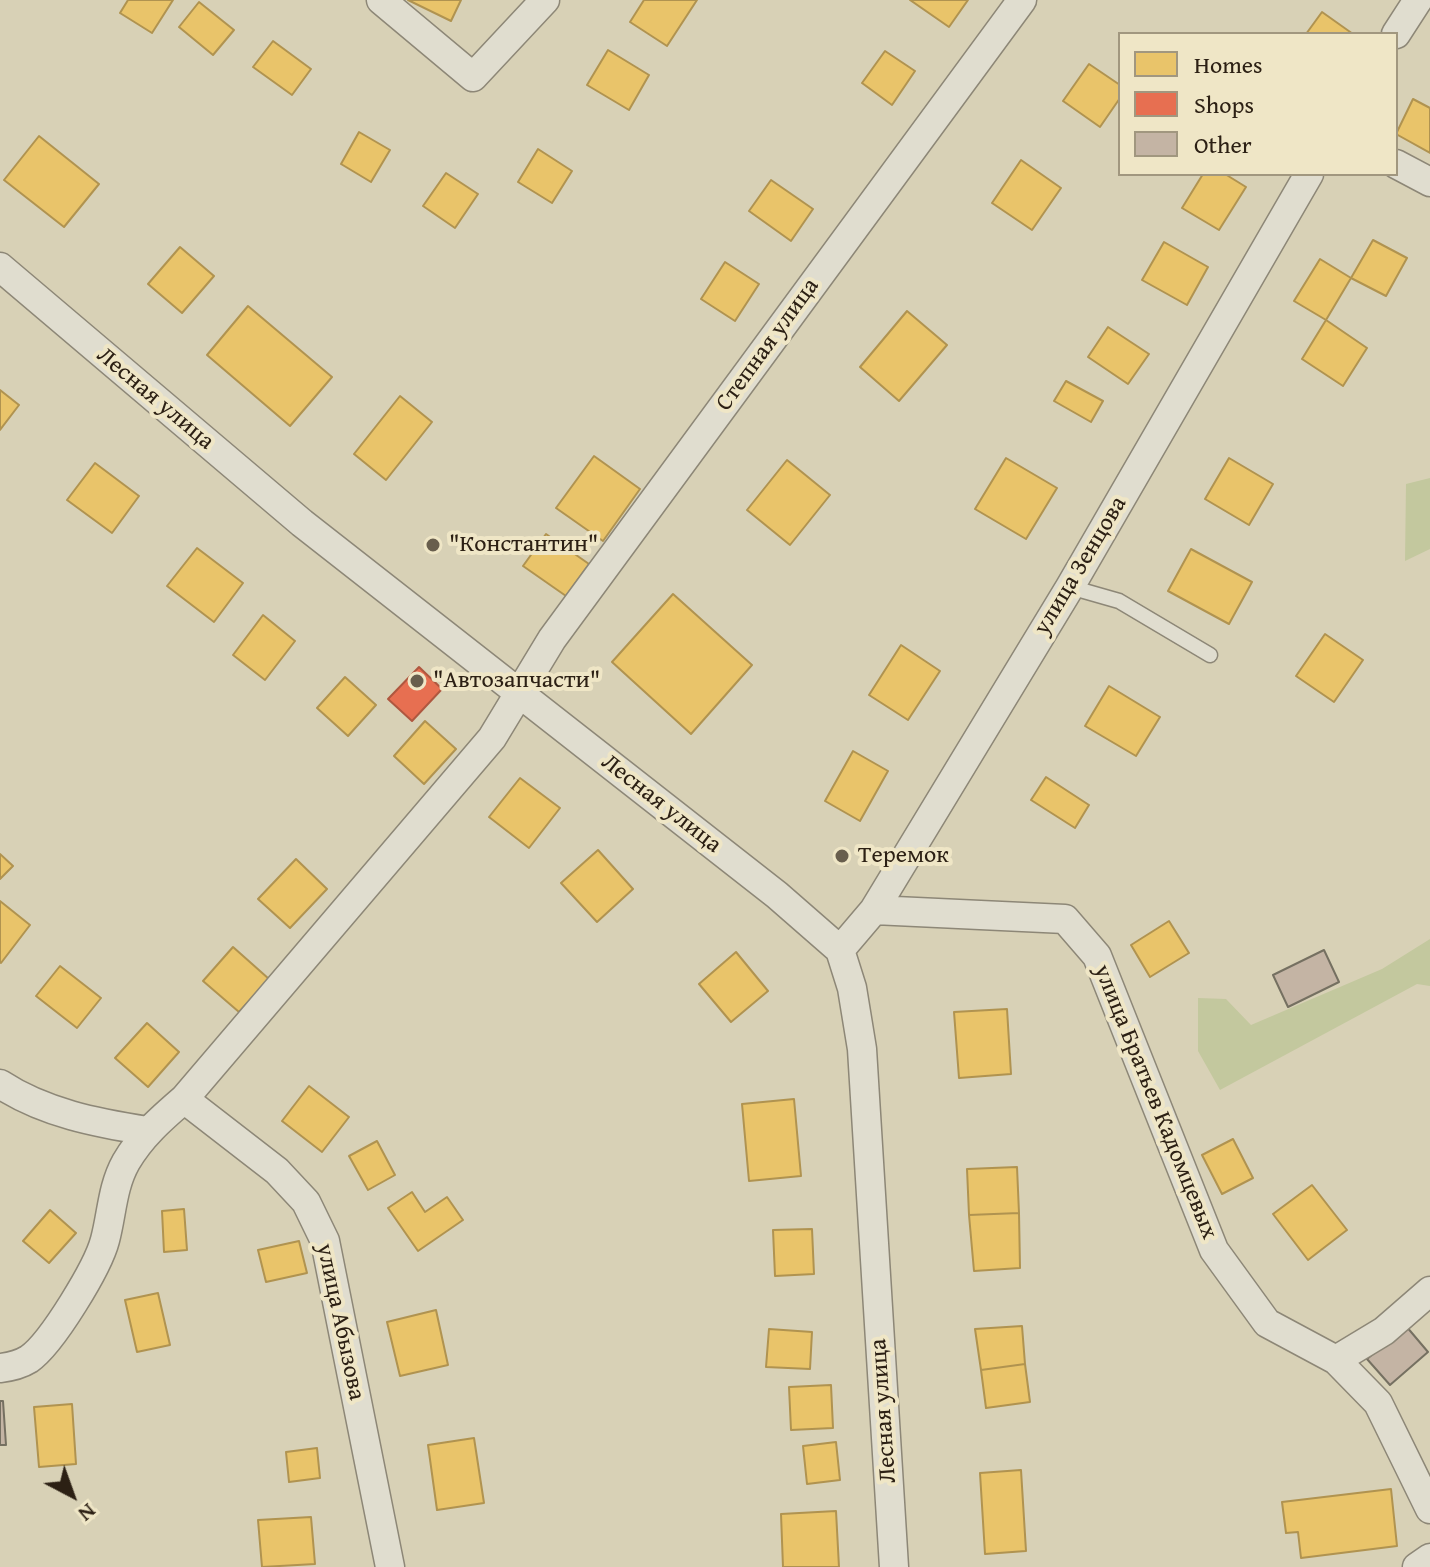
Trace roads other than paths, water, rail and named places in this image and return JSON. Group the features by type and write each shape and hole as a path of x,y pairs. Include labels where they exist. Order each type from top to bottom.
{"street":[{"path":"381,0 473,77 545,0"},
{"name":"Степная улица","path":"184,1099 492,738 552,639 1022,0"},
{"path":"1397,32 1418,0"},
{"path":"1398,165 1430,182"},
{"name":"улица Зенцова","path":"840,950 874,910 1070,587 1308,176"},
{"name":"Лесная улица","path":"0,267 302,523 777,895 840,950 852,988 862,1049 894,1567"},
{"name":"улица Братьев Кадомцевых","path":"874,910 1065,919 1097,956 1214,1250 1267,1323 1336,1360 1378,1403 1430,1509"},
{"path":"0,1084 19,1097 92,1123 148,1131"},
{"path":"0,1368 27,1361 41,1349 87,1281 105,1242 112,1198 125,1164 148,1131 184,1099"},
{"name":"улица Абызова","path":"184,1099 277,1171 306,1202 325,1241 390,1567"},
{"path":"1336,1360 1384,1331 1430,1291"},
{"path":"1417,1567 1430,1558"}],"lane":[{"path":"1070,587 1119,601 1210,655"}],"place":[{"name":"\"Константин\"","path":"433,545"},
{"name":"\"Автозапчасти\"","path":"417,681"},
{"name":"Теремок","path":"842,856"}]}
